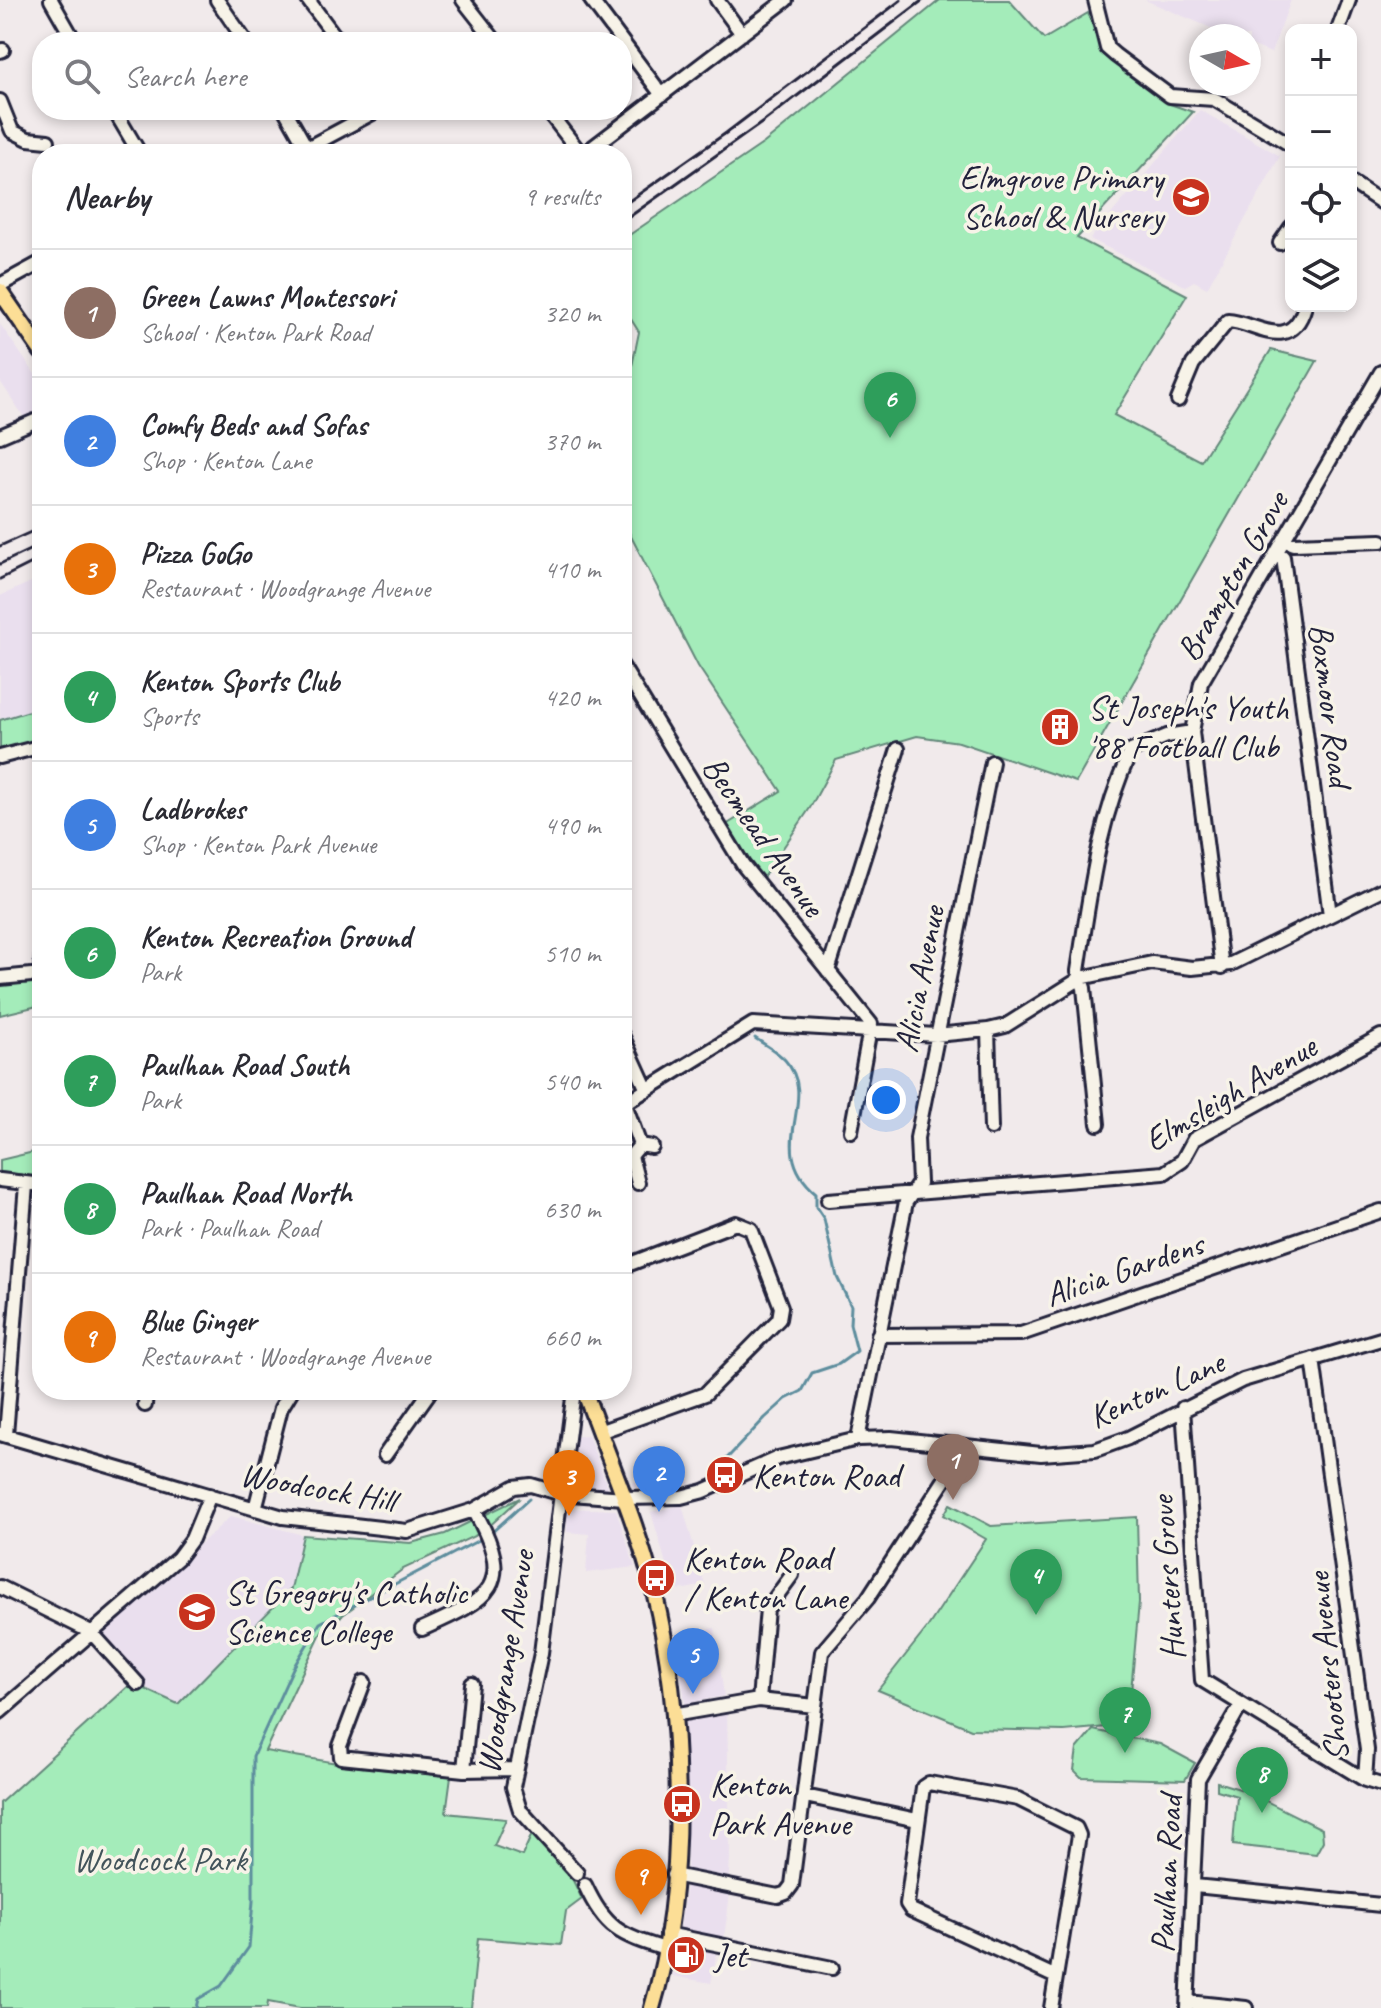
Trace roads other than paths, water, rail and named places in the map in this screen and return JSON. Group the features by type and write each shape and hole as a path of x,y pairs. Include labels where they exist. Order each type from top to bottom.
{"main road":[{"path":"0,291 32,337"},
{"path":"588,1400 653,1589 667,1656 677,1801 666,1941 652,2008"}],"street":[{"path":"51,0 69,32"},
{"path":"217,0 239,32"},
{"path":"308,0 332,32"},
{"path":"463,0 488,32"},
{"path":"591,0 615,32"},
{"path":"717,0 742,34"},
{"path":"632,117 786,0"},
{"path":"1095,0 1107,48 1170,96 1214,99 1285,141"},
{"path":"1340,24 1349,0"},
{"path":"632,55 662,95"},
{"path":"0,101 12,131 28,139 48,141"},
{"path":"120,120 134,144"},
{"path":"291,120 304,144"},
{"path":"320,144 361,120"},
{"path":"555,120 574,144"},
{"path":"596,144 628,120"},
{"path":"1357,188 1381,202"},
{"path":"1280,243 1285,236"},
{"path":"0,285 32,267"},
{"path":"1178,400 1193,364 1228,321 1239,322 1262,334 1280,332 1295,325 1302,312"},
{"name":"Brampton Grove","path":"1222,967 1192,732 1201,683 1381,372"},
{"path":"0,436 32,422"},
{"path":"1282,546 1381,541"},
{"name":"Boxmoor Road","path":"1282,546 1330,915"},
{"name":"Becmead Avenue","path":"632,682 743,865 871,1024 871,1029"},
{"path":"1098,1124 1078,971 1098,840 1112,791 1131,751 1167,736 1192,732"},
{"path":"0,757 32,749"},
{"path":"828,971 898,749"},
{"name":"Alicia Avenue","path":"858,1439 906,1202 919,1183 917,1138 992,762"},
{"path":"632,1099 753,1024 936,1035 988,1030 1005,1026 1081,978 1152,963 1192,968 1222,967 1381,890"},
{"path":"0,977 32,975"},
{"path":"851,1131 871,1029"},
{"path":"988,1030 991,1128"},
{"name":"Elmsleigh Avenue","path":"828,1200 1164,1173 1182,1161 1194,1139 1381,1036"},
{"path":"632,1057 647,1090"},
{"path":"632,1120 646,1146 632,1155"},
{"path":"632,1160 638,1183"},
{"path":"0,1180 32,1185"},
{"path":"3,1434 26,1185"},
{"name":"Alicia Gardens","path":"878,1335 1021,1334 1381,1211"},
{"path":"599,1432 705,1394 779,1319 781,1307 751,1229 745,1224 736,1223 632,1263"},
{"name":"Kenton Lane","path":"624,1498 681,1497 704,1491 778,1458 858,1439 891,1438 1041,1454 1095,1450 1128,1438 1243,1380 1381,1339"},
{"name":"Shooters Avenue","path":"1313,1359 1365,1735 1369,1768 1365,1780"},
{"path":"145,1400 145,1405"},
{"path":"255,1509 281,1408 286,1400"},
{"path":"385,1455 424,1400"},
{"name":"Woodgrange Avenue","path":"572,1400 558,1493 541,1653 515,1769 515,1803 577,1873"},
{"name":"Hunters Grove","path":"1183,1408 1202,1680 1365,1780 1381,1785"},
{"name":"Woodcock Hill","path":"3,1434 255,1509 333,1525 391,1531 441,1523 474,1510 514,1487 531,1485 558,1493 624,1498"},
{"path":"673,1875 778,1896 786,1893 792,1885 822,1652 868,1598 960,1456 962,1446"},
{"path":"0,1712 178,1558 192,1539 210,1495"},
{"path":"422,1629 483,1599 494,1574 485,1537 474,1510"},
{"path":"759,1700 767,1609 792,1575"},
{"path":"0,1587 91,1632 138,1684"},
{"path":"364,1682 340,1746 341,1757 464,1770 515,1769"},
{"path":"464,1770 472,1684"},
{"path":"673,1715 759,1700 815,1706"},
{"name":"Paulhan Road","path":"1188,2005 1198,1779 1241,1705"},
{"path":"1051,2008 1079,1835 1076,1828 1018,1799 929,1783 923,1787 907,1904 911,1910 1056,1977"},
{"path":"805,1796 917,1820"},
{"path":"585,1885 596,1910 618,1933 832,1968"},
{"path":"1195,1886 1381,1905"},
{"path":"1188,2005 1246,2008"}],"waterway":[{"path":"717,1469 765,1418 786,1399 802,1391 812,1373 839,1364 857,1351 850,1324 851,1306 837,1277 824,1219 816,1207 816,1193 801,1176 794,1159 792,1142 798,1092 795,1076 782,1057 755,1038"},
{"path":"490,1534 529,1499"},
{"path":"196,2008 198,1999 221,1986 249,1947 253,1901 253,1756 293,1668 320,1623 483,1538"}],"railway":[{"path":"632,199 726,133 901,0"},
{"path":"632,215 763,122 923,0"},
{"path":"0,546 32,532"},
{"path":"0,564 32,549"},
{"path":"0,579 32,563"}],"place":[{"name":"Elmgrove Primary School & Nursery","path":"1191,197"},
{"name":"Kenton Recreation Ground","path":"890,438"},
{"name":"St Joseph's Youth '88 Football Club","path":"1060,727"},
{"name":"Kenton Road","path":"725,1475"},
{"name":"Green Lawns Montessori","path":"953,1500"},
{"name":"Comfy Beds and Sofas","path":"659,1512"},
{"name":"Pizza GoGo","path":"569,1516"},
{"name":"Kenton Road / Kenton Lane","path":"656,1578"},
{"name":"St Gregory's Catholic Science College","path":"197,1612"},
{"name":"Kenton Sports Club","path":"1036,1615"},
{"name":"Ladbrokes","path":"693,1694"},
{"name":"Paulhan Road South","path":"1125,1753"},
{"name":"Kenton Park Avenue","path":"682,1804"},
{"name":"Paulhan Road North","path":"1262,1813"},
{"name":"Blue Ginger","path":"641,1915"},
{"name":"Jet","path":"686,1955"}],"park label":[{"name":"Woodcock Park","path":"160,1859"}]}
